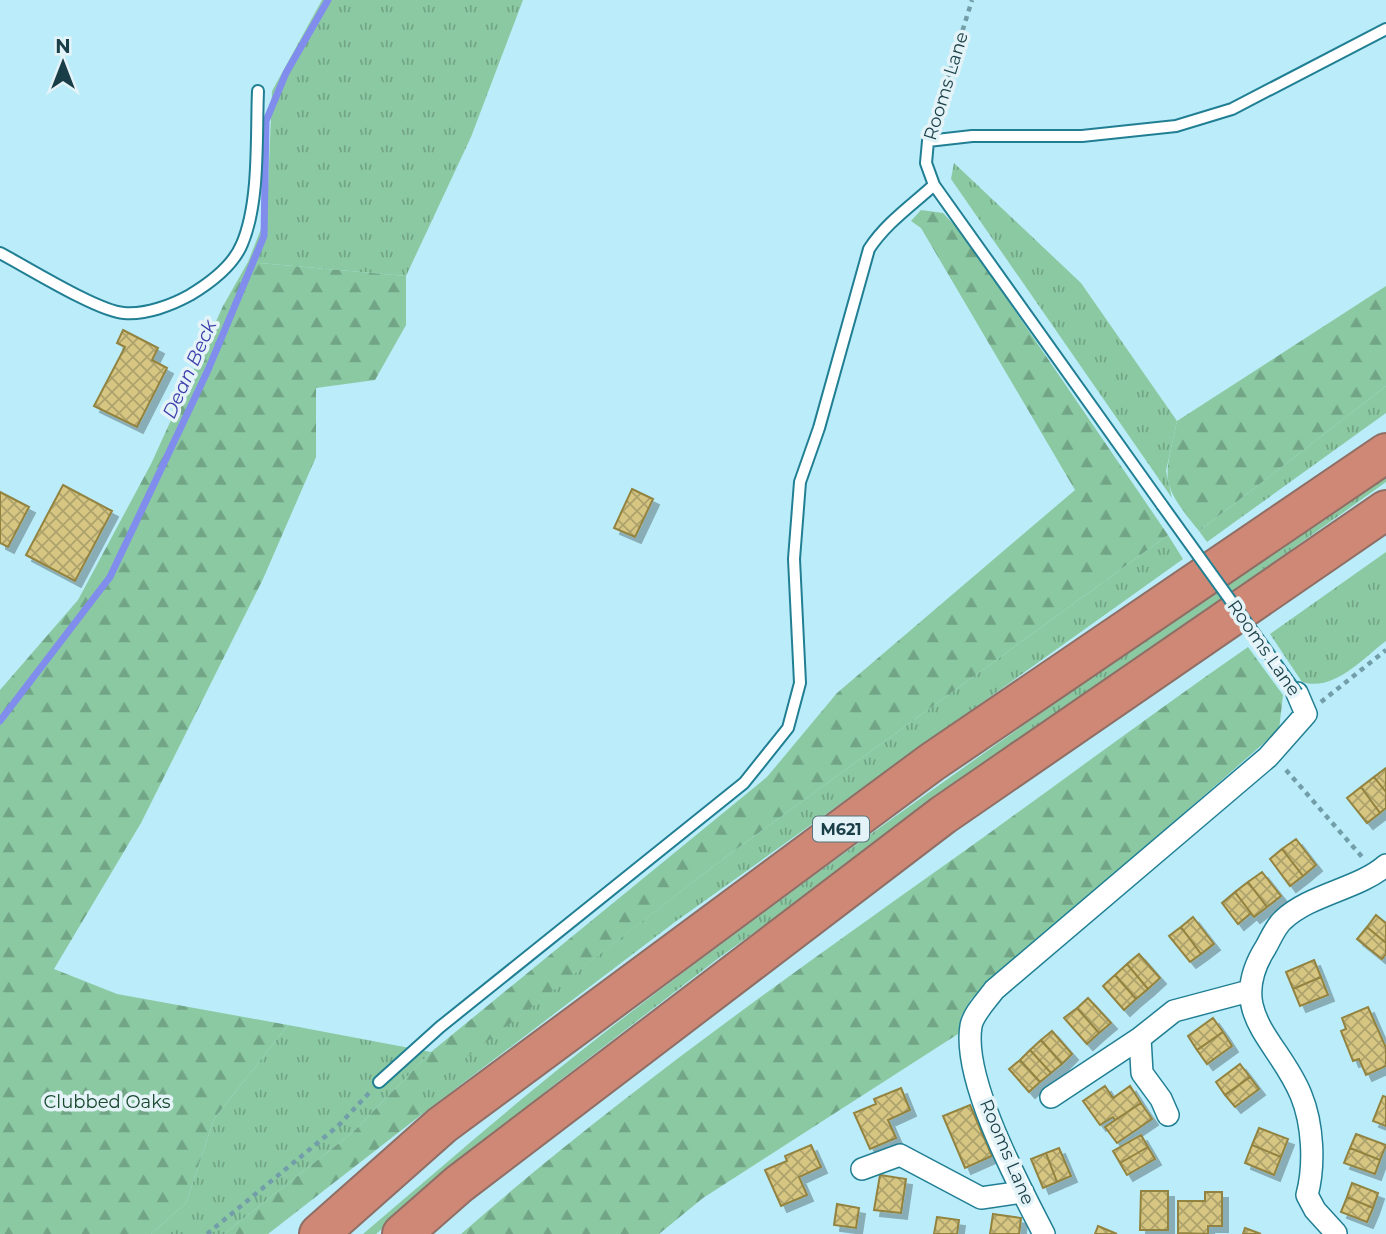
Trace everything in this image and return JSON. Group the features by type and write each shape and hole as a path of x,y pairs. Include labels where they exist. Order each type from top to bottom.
{"highway":[{"name":"M621","path":"319,1234 442,1125 932,762 1386,453"},
{"name":"M621","path":"402,1234 459,1184 943,815 1386,510"}],"street":[{"name":"Rooms Lane","path":"1044,1234 984,1103 969,1049 971,1023 994,990 1268,757 1306,714 1297,693"},
{"path":"1335,1234 1315,1210 1307,1195 1313,1171 1302,1096 1261,1033 1249,991 1258,959 1283,920 1330,893 1381,869"},
{"path":"1051,1097 1140,1038 1174,1011 1249,991"},
{"path":"1140,1038 1142,1073 1161,1099 1168,1115"},
{"path":"862,1169 900,1155 981,1198 1023,1192"}],"lane":[{"path":"928,141 972,136 1082,136 1176,126 1233,109 1386,29"},
{"path":"0,253 88,300 124,313 170,306 205,286 223,270 242,246 250,217 258,91"},
{"name":"Rooms Lane","path":"928,141 926,163 934,184 1297,693"},
{"path":"379,1082 440,1027 744,783 788,728 800,683 794,559 800,482 819,428 869,249 883,228 934,184"}],"path":[{"name":"Rooms Lane","path":"928,141 972,0"},
{"path":"1306,714 1386,649"},
{"path":"1268,757 1289,773 1381,869"},
{"path":"207,1234 338,1126 379,1082"}],"green space":[{"path":"322,0 523,0 471,137 406,276 248,262 267,214 272,91"},
{"path":"954,163 1081,283 1177,421 1166,471 1172,498 951,179"},
{"path":"921,210 943,213 962,233 1168,535 720,861 417,1096 421,1115 268,1234 224,1234 353,1132 431,1052 767,777 837,693 1075,490 921,228 911,221"},
{"name":"Clubbed Oaks","path":"248,262 406,276 406,325 375,380 316,388 316,457 263,579 141,823 54,969 117,994 288,1025 214,1119 186,1203 151,1234 0,1234 0,690 78,600 151,464 223,306"},
{"path":"1386,286 1386,386 1199,531 1177,502 1168,480 1169,457 1177,421"},
{"path":"1386,386 1386,413 1207,542 1199,531"},
{"path":"1386,470 1386,482 720,957 550,1088 376,1234 363,1234 547,1079 704,957 995,745"},
{"path":"1168,535 1183,559 675,922 421,1115 416,1096 720,861"},
{"path":"1386,552 1386,641 1336,678 1314,684 1302,682 1270,634"},
{"path":"1248,647 1283,695 1279,730 971,999 961,1017 958,1034 703,1198 659,1234 461,1234 580,1134 704,1039"},
{"path":"288,1025 431,1052 353,1132 224,1234 151,1234 186,1203 214,1119"}],"building":[{"path":"123,330 158,348 152,360 167,368 137,427 94,406 125,347 117,343"},
{"path":"63,485 112,511 75,581 26,555"},
{"path":"632,489 653,499 635,537 614,528"},
{"path":"0,492 29,507 8,547 0,543"},
{"path":"1386,768 1386,792 1374,777"},
{"path":"1374,777 1386,792 1386,808 1380,813 1361,787"},
{"path":"1361,787 1380,813 1367,823 1347,798"},
{"path":"1296,839 1316,865 1303,876 1282,849"},
{"path":"1282,849 1303,876 1290,886 1270,859"},
{"path":"1262,872 1281,896 1267,907 1248,882"},
{"path":"1248,882 1267,907 1254,917 1235,892"},
{"path":"1235,892 1251,913 1238,924 1222,903"},
{"path":"1376,915 1386,923 1386,943 1367,927"},
{"path":"1193,917 1214,944 1201,954 1181,927"},
{"path":"1181,927 1201,954 1190,962 1169,936"},
{"path":"1367,927 1386,943 1386,954 1382,959 1357,939"},
{"path":"1139,954 1160,978 1148,989 1127,964"},
{"path":"1314,960 1321,977 1293,989 1286,972"},
{"path":"1127,964 1148,989 1136,999 1115,975"},
{"path":"1115,975 1136,999 1124,1010 1103,986"},
{"path":"1321,977 1328,995 1300,1006 1293,989"},
{"path":"1088,998 1111,1023 1099,1033 1077,1008"},
{"path":"1368,1007 1386,1048 1386,1066 1366,1075 1359,1059 1353,1061 1341,1031 1346,1029 1342,1018"},
{"path":"1077,1008 1099,1033 1087,1044 1064,1018"},
{"path":"1213,1018 1223,1032 1197,1050 1188,1036"},
{"path":"1052,1031 1072,1054 1062,1064 1041,1040"},
{"path":"1223,1032 1232,1046 1207,1064 1197,1050"},
{"path":"1041,1040 1062,1064 1051,1073 1030,1050"},
{"path":"1030,1050 1051,1073 1040,1082 1020,1060"},
{"path":"1020,1060 1040,1082 1029,1092 1009,1069"},
{"path":"1240,1064 1250,1077 1225,1095 1216,1082"},
{"path":"1250,1077 1259,1089 1235,1107 1225,1095"},
{"path":"1105,1086 1113,1098 1130,1086 1141,1103 1115,1120 1113,1117 1100,1125 1083,1101"},
{"path":"901,1088 910,1110 888,1120 896,1138 870,1149 854,1113 876,1104 874,1099"},
{"path":"1383,1096 1386,1097 1386,1126 1373,1121"},
{"path":"1141,1103 1152,1119 1117,1143 1105,1127"},
{"path":"970,1105 992,1156 965,1168 943,1116"},
{"path":"1259,1128 1288,1139 1281,1157 1252,1145"},
{"path":"1356,1134 1386,1145 1380,1160 1350,1148"},
{"path":"1141,1135 1148,1147 1120,1163 1113,1151"},
{"path":"811,1145 821,1167 799,1177 807,1195 781,1206 765,1170 787,1161 785,1156"},
{"path":"1252,1145 1281,1157 1274,1175 1245,1163"},
{"path":"1148,1147 1155,1159 1127,1175 1120,1163"},
{"path":"1059,1148 1071,1176 1057,1182 1046,1153"},
{"path":"1350,1148 1380,1160 1375,1174 1344,1163"},
{"path":"1046,1153 1057,1182 1043,1188 1031,1159"},
{"path":"880,1175 906,1179 901,1213 874,1210"},
{"path":"1352,1183 1378,1193 1373,1208 1347,1197"},
{"path":"1141,1191 1168,1191 1168,1230 1140,1230"},
{"path":"1205,1192 1222,1192 1222,1226 1208,1226 1208,1234 1178,1233 1178,1201 1205,1201"},
{"path":"1347,1197 1373,1208 1367,1222 1341,1212"},
{"path":"837,1204 859,1208 856,1228 834,1225"},
{"path":"993,1214 1021,1218 1019,1234 990,1234"},
{"path":"937,1217 959,1220 957,1234 934,1234"},
{"path":"1098,1226 1117,1234 1095,1234"},
{"path":"1245,1228 1261,1234 1243,1234"}],"waterway":[{"name":"Dean Beck","path":"0,721 110,577 208,370 264,236 266,121 286,73 328,0"}]}
